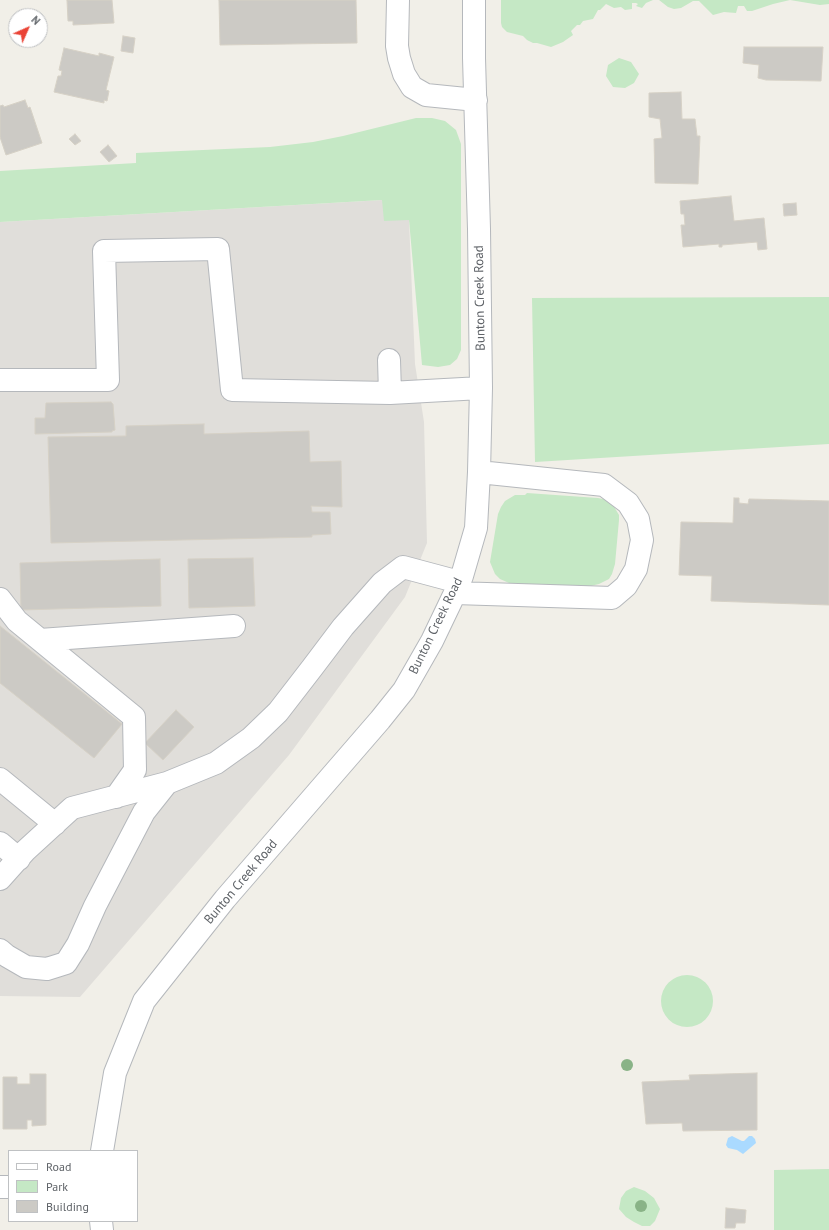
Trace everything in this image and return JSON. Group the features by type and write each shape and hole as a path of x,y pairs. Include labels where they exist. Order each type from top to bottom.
{"street":[{"path":"398,0 397,46 404,74 412,87 426,95 476,100"},
{"name":"Bunton Creek Road","path":"102,1150 116,1073 144,1001 225,899 380,720 404,690 432,641 457,587 476,528 479,472 481,388 474,0"},
{"path":"0,380 108,380 104,252 218,249 232,390 390,393 481,388"},
{"path":"389,360 390,393"},
{"path":"0,879 19,858 72,808 167,784 216,763 251,738 278,712 353,616 382,583 403,567 457,587 612,598 626,586 636,569 642,540 638,519 628,503 604,485 479,472"},
{"path":"0,599 17,622 134,717 134,770 116,798"},
{"path":"40,640 234,626"},
{"path":"0,779 55,824"},
{"path":"0,950 26,967 47,969 66,963 78,944 95,906 144,812 167,784"},
{"path":"0,843 19,858"}],"shaded area":[{"path":"383,200 409,220 415,364 424,422 427,543 405,597 289,755 80,997 0,996 0,222"}],"green space":[{"path":"501,0 653,0 646,3 642,8 636,6 638,4 636,3 632,3 632,9 625,10 621,7 614,8 606,4 598,10 593,19 583,21 580,25 577,25 571,31 573,35 563,42 551,47 533,43 523,36 507,32 502,27 501,23"},
{"path":"659,0 790,0 752,11 747,11 744,6 738,6 736,13 724,12 713,15 699,1 693,1 681,8 674,9 668,7"},
{"path":"790,0 829,0 829,4 820,5"},
{"path":"619,58 631,62 639,74 634,83 625,88 613,87 606,76 608,65"},
{"path":"416,118 432,118 445,121 456,130 461,144 461,350 457,359 450,365 438,367 422,365 409,220 384,221 382,200 0,222 0,171 136,163 136,153 270,147 313,142"},
{"path":"829,297 829,444 535,462 532,298"},
{"path":"527,493 598,498 608,500 613,505 619,515 619,520 615,564 609,579 599,584 586,587 509,583 500,579 495,574 490,562 498,514 505,501 515,495 525,495"},
{"path":"682,975 692,975 701,979 709,987 713,996 713,1006 709,1015 701,1023 692,1027 682,1027 673,1023 665,1015 661,1006 661,996 665,987 673,979"},
{"path":"829,1169 829,1230 774,1230 774,1170"},
{"path":"634,1187 645,1191 654,1198 660,1209 655,1221 650,1226 642,1226 634,1222 626,1217 619,1209 621,1198 626,1191"}],"water":[{"path":"732,1136 744,1141 749,1136 752,1136 756,1143 743,1154 737,1150 728,1148 726,1145 728,1138"}],"building":[{"path":"67,0 112,0 114,23 73,25 73,21 68,21"},
{"path":"219,0 356,0 357,43 220,45"},
{"path":"123,36 135,38 133,53 121,51"},
{"path":"744,47 823,47 821,81 766,80 758,78 759,65 743,63"},
{"path":"64,48 99,56 99,53 114,57 106,90 109,91 107,101 104,100 104,103 54,92 58,76 61,76 62,71 59,70"},
{"path":"681,92 682,119 695,119 697,136 700,136 698,184 655,183 654,139 662,138 660,119 649,117 649,93"},
{"path":"25,100 28,108 30,107 42,143 6,155 0,137 0,106 3,105 4,107"},
{"path":"75,134 81,141 75,145 69,139"},
{"path":"108,145 117,156 109,162 100,152"},
{"path":"731,196 734,221 764,218 767,249 758,250 757,242 722,245 722,247 719,247 719,244 683,247 681,225 685,225 684,214 681,214 680,201"},
{"path":"796,203 797,215 784,216 783,204"},
{"path":"111,402 113,404 115,430 112,432 35,434 35,418 45,418 46,403"},
{"path":"204,424 204,434 309,431 310,462 341,461 342,507 311,506 312,512 330,512 331,534 312,535 312,537 51,543 48,437 126,436 126,426"},
{"path":"734,498 739,498 739,503 748,504 749,499 829,501 829,605 711,601 712,576 679,575 681,522 733,523"},
{"path":"253,558 255,606 189,608 188,559"},
{"path":"160,559 161,606 21,610 20,563"},
{"path":"0,626 122,724 94,758 0,683"},
{"path":"176,710 194,727 163,760 145,743"},
{"path":"757,1073 757,1130 683,1131 682,1123 646,1124 642,1082 690,1080 689,1075"},
{"path":"30,1074 46,1074 46,1125 32,1126 32,1120 27,1120 27,1129 3,1129 3,1077 17,1077 17,1084 30,1084"},
{"path":"726,1208 746,1210 745,1223 736,1223 735,1228 725,1228"}]}
